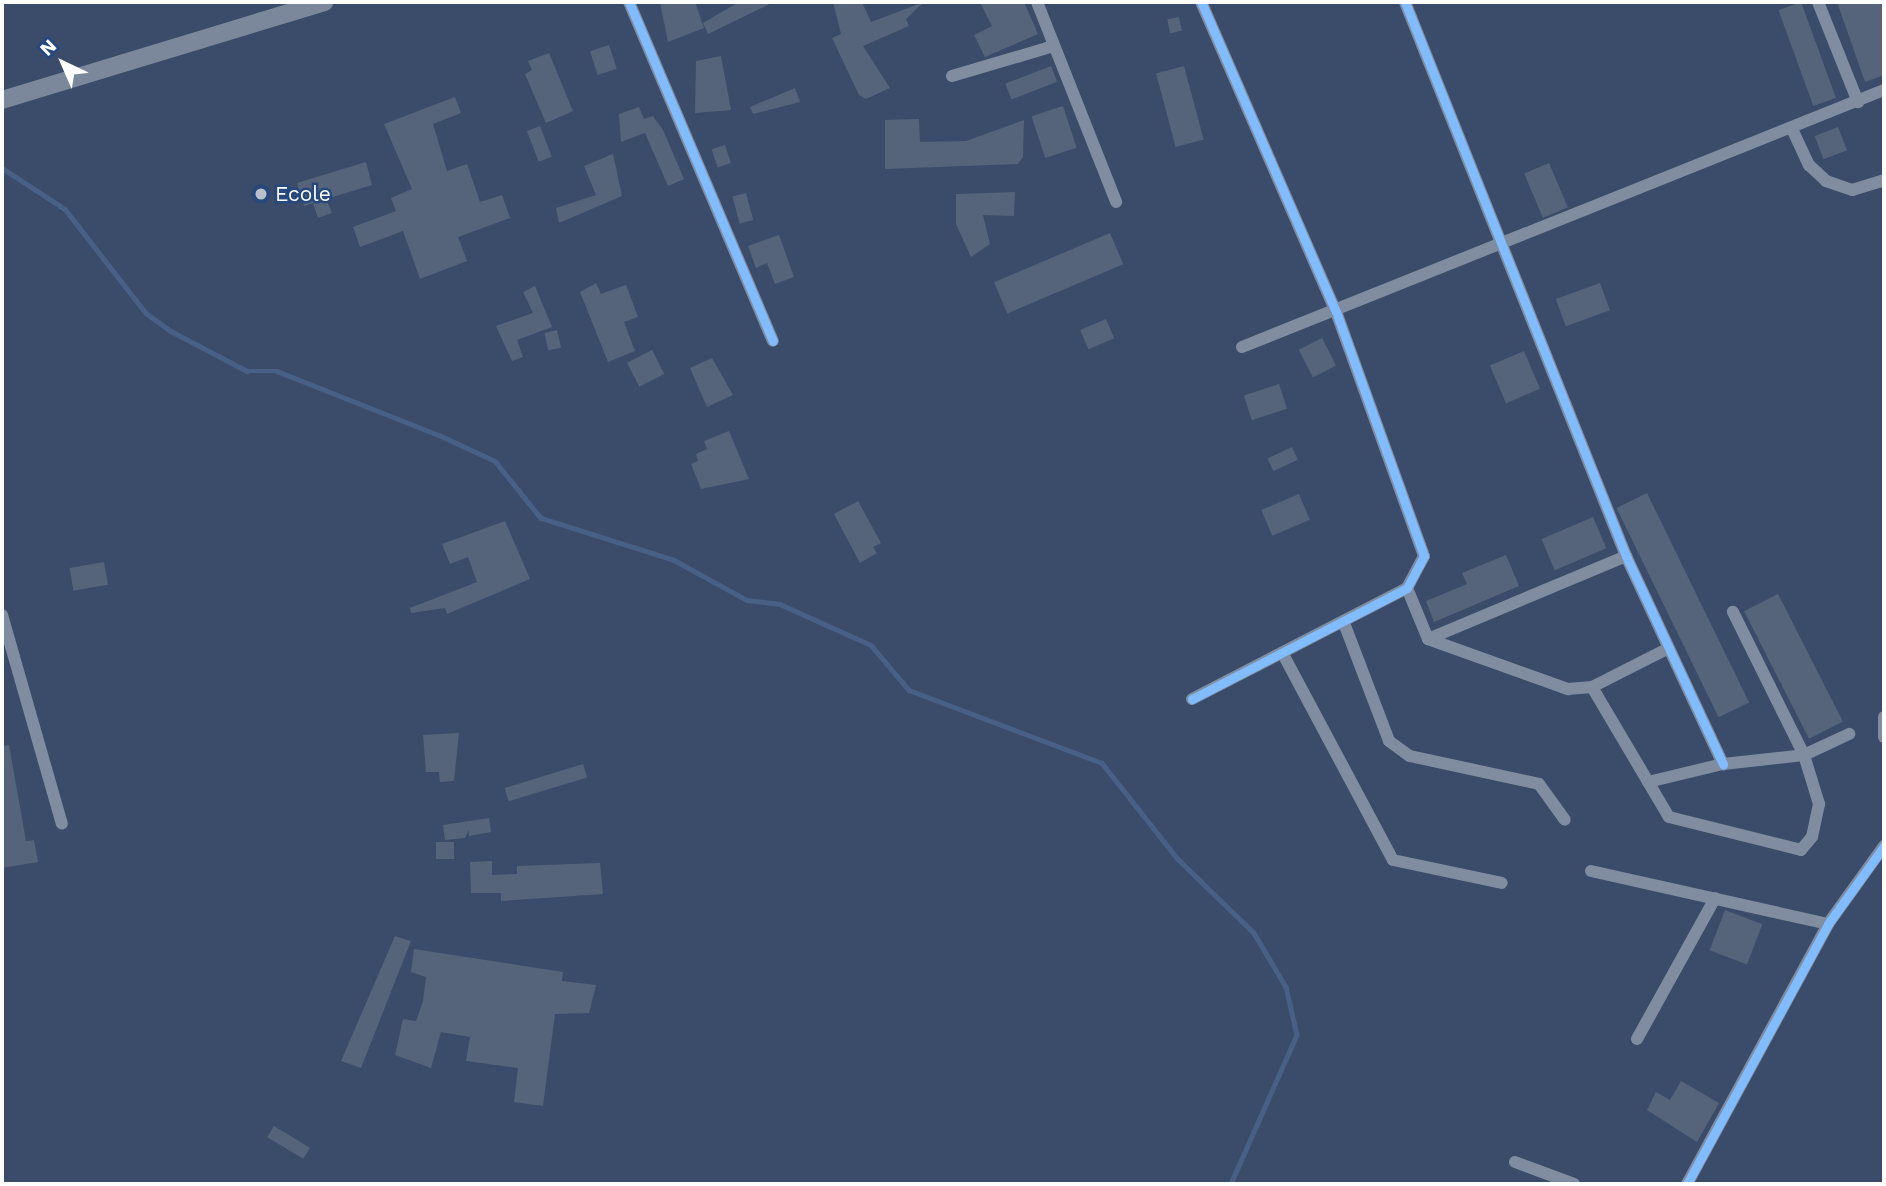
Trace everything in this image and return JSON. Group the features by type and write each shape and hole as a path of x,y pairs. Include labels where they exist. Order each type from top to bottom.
{"street":[{"path":"2,100 324,2"},
{"path":"629,2 773,341"},
{"path":"1037,2 1116,202"},
{"path":"1192,699 1284,656 1407,588 1424,556 1336,312 1201,2"},
{"path":"1405,2 1504,243 1626,556 1667,649 1723,764"},
{"path":"1818,2 1858,102"},
{"path":"952,76 1054,46"},
{"path":"1242,347 1793,131 1884,90"},
{"path":"1793,131 1809,165 1826,181 1852,190 1884,180"},
{"path":"1428,639 1626,556"},
{"path":"1407,588 1428,639 1568,690 1592,687 1667,649"},
{"path":"1592,687 1648,782 1679,824 1801,849 1812,837 1819,804 1804,755 1733,612"},
{"path":"2,615 62,824"},
{"path":"1344,623 1389,741 1410,756 1539,784 1565,820"},
{"path":"1284,656 1393,860 1502,883"},
{"path":"1884,716 1884,737"},
{"path":"1648,782 1723,764 1804,755 1849,734"},
{"path":"1687,1184 1828,924 1884,846"},
{"path":"1591,871 1828,924"},
{"path":"1637,1039 1715,898"},
{"path":"1515,1162 1574,1184"}],"building":[{"path":"660,2 695,2 704,28 668,42"},
{"path":"739,2 774,2 708,34 703,23"},
{"path":"833,2 862,2 871,22 924,2 906,19 909,26 863,46 890,88 866,99 859,95 832,38 841,34"},
{"path":"980,2 1024,2 1038,34 985,57 974,35 992,26"},
{"path":"1801,2 1836,98 1813,106 1778,10"},
{"path":"1837,2 1884,2 1884,75 1865,82"},
{"path":"1179,17 1182,31 1170,33 1167,19"},
{"path":"609,45 617,69 598,75 590,51"},
{"path":"549,53 573,111 546,123 525,74 532,70 528,61"},
{"path":"721,56 731,110 695,113 696,61"},
{"path":"1051,66 1057,82 1011,99 1005,84"},
{"path":"1184,66 1204,139 1176,147 1156,74"},
{"path":"795,88 800,102 753,114 750,107"},
{"path":"455,97 461,113 433,124 447,171 467,164 480,202 502,195 510,218 458,237 467,261 420,279 403,231 360,247 353,227 396,211 391,198 412,189 384,124"},
{"path":"1063,106 1077,148 1045,158 1032,116"},
{"path":"639,107 644,119 653,116 663,130 684,179 668,186 645,133 621,142 619,114"},
{"path":"919,119 920,142 966,141 1024,120 1023,157 1018,164 885,169 885,120"},
{"path":"540,126 552,157 539,162 527,131"},
{"path":"1838,127 1847,150 1824,159 1815,136"},
{"path":"725,145 731,163 718,167 712,149"},
{"path":"613,154 622,196 559,223 556,208 596,195 584,166"},
{"path":"366,162 372,185 326,199 332,213 318,218 313,203 304,206 297,183"},
{"path":"1549,163 1568,207 1543,218 1524,174"},
{"path":"1015,192 1014,216 983,215 990,244 971,257 956,224 956,194"},
{"path":"746,193 753,220 740,224 732,197"},
{"path":"1110,233 1123,264 1007,314 994,282"},
{"path":"779,235 794,277 775,284 767,263 756,268 748,246"},
{"path":"596,283 601,294 626,285 638,317 624,322 635,351 608,362 580,292"},
{"path":"1600,283 1610,310 1566,326 1556,299"},
{"path":"535,286 552,327 517,340 523,357 512,361 496,326 533,313 523,292"},
{"path":"1106,319 1114,338 1088,349 1080,330"},
{"path":"557,330 561,348 548,350 544,333"},
{"path":"1322,338 1336,366 1313,377 1299,350"},
{"path":"652,350 664,374 639,387 627,363"},
{"path":"1524,351 1540,389 1506,403 1490,365"},
{"path":"712,358 733,395 707,407 690,368"},
{"path":"1279,384 1287,409 1252,420 1244,395"},
{"path":"729,431 749,479 701,489 691,464 698,461 696,454 707,449 704,441"},
{"path":"1292,447 1298,460 1273,471 1268,458"},
{"path":"1647,493 1749,702 1719,717 1616,508"},
{"path":"1299,494 1310,520 1272,536 1261,510"},
{"path":"858,501 881,543 873,547 877,553 860,563 834,514"},
{"path":"1593,517 1606,548 1555,570 1541,539"},
{"path":"505,521 530,579 447,614 445,608 411,613 410,608 477,582 468,557 450,564 442,544"},
{"path":"1506,555 1519,586 1434,622 1426,601 1467,584 1462,573"},
{"path":"104,562 108,585 74,591 70,568"},
{"path":"1778,594 1843,721 1809,739 1744,611"},
{"path":"459,733 454,781 440,782 439,772 426,772 423,735"},
{"path":"9,745 26,841 34,840 38,862 2,868 2,746"},
{"path":"583,764 587,777 509,801 505,788"},
{"path":"489,818 491,832 469,836 469,830 465,838 445,840 443,825"},
{"path":"436,842 454,842 454,859 436,859"},
{"path":"492,861 492,875 517,874 517,866 600,863 603,894 501,901 501,893 471,893 470,862"},
{"path":"1725,910 1762,924 1747,964 1710,950"},
{"path":"395,936 411,941 361,1068 341,1061"},
{"path":"414,949 563,972 562,981 596,985 589,1013 555,1014 543,1106 514,1102 518,1068 466,1061 470,1037 441,1032 431,1068 395,1055 403,1019 416,1021 423,1001 426,977 411,972"},
{"path":"1681,1081 1719,1103 1697,1142 1647,1110 1656,1092 1670,1100"},
{"path":"274,1126 310,1148 303,1159 267,1137"}],"waterway":[{"path":"2,168 65,209 146,313 171,331 247,371 277,371 439,435 495,461 541,518 674,560 747,600 780,604 871,645 909,690 1102,763 1177,858 1254,933 1286,987 1297,1035 1231,1184"}],"cycle path":[{"path":"629,2 773,341"},
{"path":"1192,699 1407,588 1424,556 1336,312 1201,2"},
{"path":"1405,2 1626,556 1723,764"},
{"path":"1687,1184 1828,924 1884,846"}],"place":[{"name":"Ecole","path":"261,194"}]}
